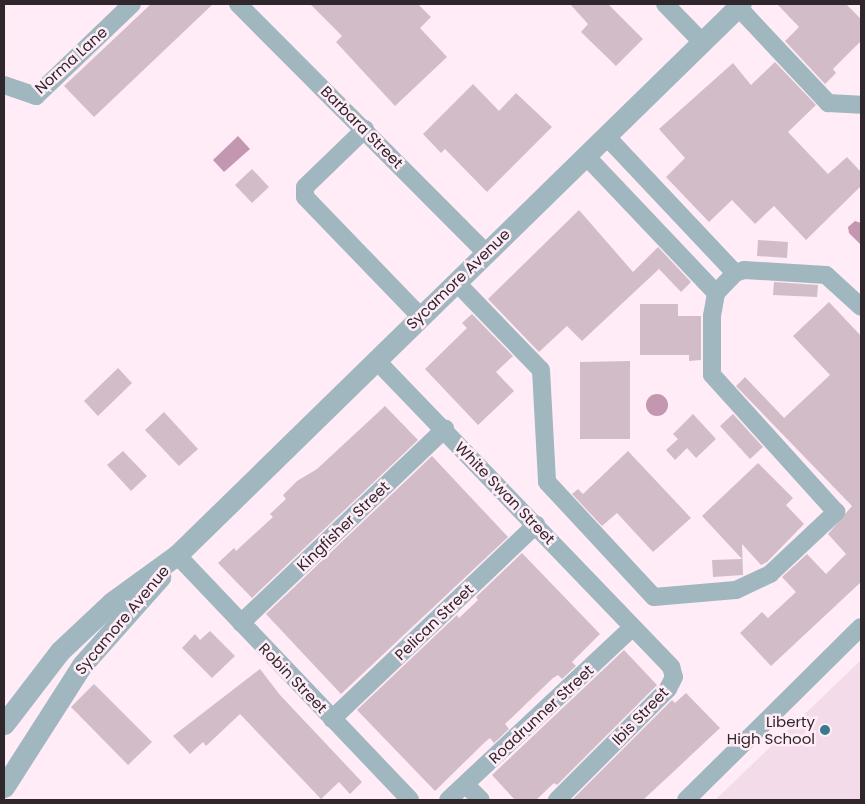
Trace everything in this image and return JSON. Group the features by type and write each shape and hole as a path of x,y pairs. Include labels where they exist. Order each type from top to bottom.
{"street":[{"name":"Norma Lane","path":"4,85 36,96 132,4"},
{"name":"Barbara Street","path":"238,4 365,129 485,252"},
{"path":"665,4 702,42"},
{"path":"739,5 828,102 861,105"},
{"name":"Sycamore Avenue","path":"4,787 82,665 152,588 177,555 739,5"},
{"path":"365,129 305,187 305,197 420,316"},
{"path":"606,136 735,273"},
{"path":"586,156 716,293"},
{"path":"456,282 542,370 547,482 654,597 736,590 770,574 836,512 712,375 712,316 716,293 735,273 744,270 826,275 861,307"},
{"name":"White Swan Street","path":"376,360 445,429 633,627"},
{"name":"Kingfisher Street","path":"241,623 445,429"},
{"name":"Pelican Street","path":"332,719 536,525"},
{"name":"Sycamore Avenue","path":"4,724 60,651 112,602 177,555"},
{"name":"Robin Street","path":"177,555 410,800"},
{"name":"Roadrunner Street","path":"448,800 633,627"},
{"name":"Ibis Street","path":"557,800 668,690 674,677 671,667 633,627"},
{"path":"686,800 861,627"},
{"path":"466,785 481,800"}],"shaded area":[{"path":"238,136 250,149 224,172 213,160"},
{"path":"855,221 861,223 861,245 849,233 848,227"},
{"path":"657,394 665,397 668,405 665,413 657,416 649,413 646,405 649,397"},
{"name":"Liberty High School","path":"861,660 861,800 715,800"}],"building":[{"path":"151,4 213,4 94,117 64,86"},
{"path":"310,4 418,4 431,17 420,28 447,57 395,106 336,42 342,36"},
{"path":"570,4 608,4 643,39 616,66 581,32 588,24"},
{"path":"777,4 846,4 861,19 861,41 833,69 836,73 825,84 785,41 799,27"},
{"path":"775,62 816,105 788,132 828,174 847,157 861,172 861,186 806,240 774,206 755,224 732,200 709,222 666,177 685,158 659,129 733,63 751,85"},
{"path":"473,84 499,111 516,93 552,127 487,192 445,149 441,153 423,134"},
{"path":"252,169 269,187 252,203 235,185"},
{"path":"579,210 633,272 658,247 691,282 681,292 659,269 582,341 567,326 539,352 488,299"},
{"path":"758,240 788,242 787,258 757,256"},
{"path":"774,282 818,285 817,297 773,295"},
{"path":"829,302 861,336 861,582 771,666 740,633 762,612 768,618 796,592 782,577 807,554 826,574 846,554 828,534 852,506 736,386 745,377 784,418 830,375 793,336"},
{"path":"640,304 678,304 678,316 701,316 701,360 689,361 689,355 640,355"},
{"path":"472,314 513,356 496,372 514,391 478,425 425,369 467,328 462,323"},
{"path":"630,361 630,439 580,439 580,362"},
{"path":"118,368 132,383 98,416 84,401"},
{"path":"385,406 418,440 252,598 218,563 234,548 236,551 273,517 270,514 286,499 283,495 297,481 317,469"},
{"path":"164,412 198,449 179,466 145,430"},
{"path":"693,414 716,439 696,458 687,448 675,460 666,450 678,439 673,434"},
{"path":"733,414 763,447 750,459 720,426"},
{"path":"123,451 147,476 131,491 107,465"},
{"path":"628,451 691,518 653,552 617,513 602,526 572,494 578,489 583,494"},
{"path":"432,456 508,537 341,694 266,614"},
{"path":"758,463 793,498 786,505 804,524 767,562 761,565 742,544 743,575 713,577 712,560 742,559 702,516"},
{"path":"522,553 600,634 572,662 576,666 562,679 558,675 553,678 505,724 509,729 494,743 490,738 485,742 435,791 357,710 457,615 459,618 478,600 476,597"},
{"path":"210,631 235,656 212,678 182,648 195,634 200,640"},
{"path":"624,650 657,685 557,785 554,783 536,800 515,800 492,775"},
{"path":"260,669 280,695 362,782 350,794 339,782 321,799 240,714 206,746 203,742 190,754 173,736"},
{"path":"94,684 152,742 128,765 71,707"},
{"path":"686,693 720,728 670,775 643,800 572,800 672,700 675,703"}],"place":[{"name":"Liberty High School","path":"825,730"}]}
